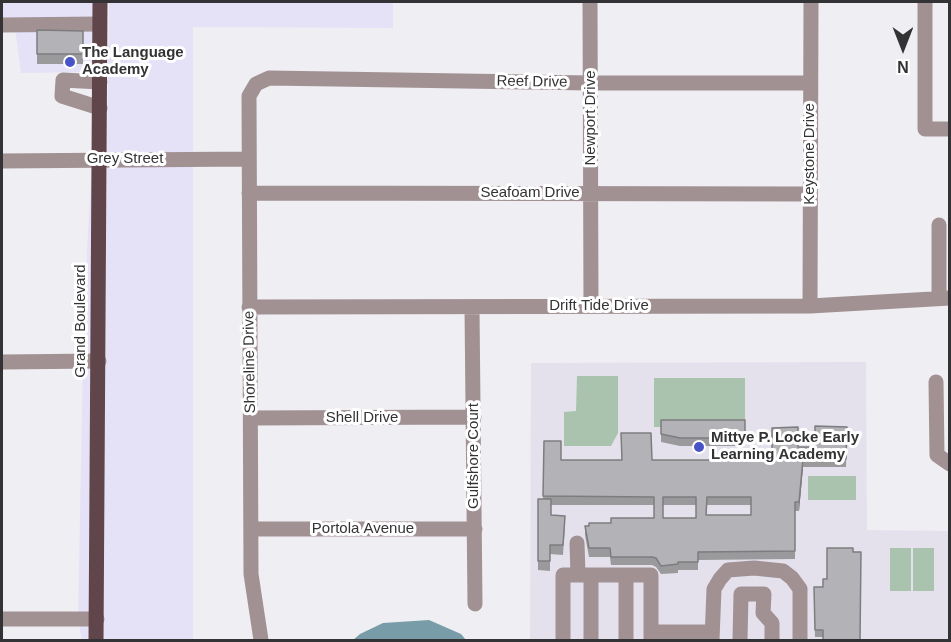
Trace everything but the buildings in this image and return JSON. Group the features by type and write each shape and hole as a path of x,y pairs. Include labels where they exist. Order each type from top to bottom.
{"main road":[{"name":"Grand Boulevard","path":"96,640 100,2"}],"street":[{"name":"Newport Drive","path":"590,2 591,306"},
{"name":"Keystone Drive","path":"810,306 811,2"},
{"path":"925,2 925,129 950,129"},
{"path":"2,25 99,24"},
{"name":"Reef Drive","path":"256,84 269,78 591,83 810,83"},
{"path":"100,82 63,80 62,96 100,108"},
{"name":"Shoreline Drive","path":"256,84 249,96 248,159 250,574 261,640"},
{"name":"Grey Street","path":"2,161 248,159"},
{"name":"Seafoam Drive","path":"249,193 810,194"},
{"path":"939,225 944,298"},
{"name":"Drift Tide Drive","path":"249,307 810,306 944,298"},
{"name":"Gulfshore Court","path":"472,308 475,604"},
{"path":"2,362 99,361"},
{"path":"936,382 937,455 950,464"},
{"name":"Shell Drive","path":"250,418 474,417"},
{"name":"Portola Avenue","path":"251,529 475,529"},
{"path":"577,543 584,575 591,640"},
{"path":"563,640 562,575 651,574 651,636 712,636 714,589 720,579 728,570 769,568 783,571 800,589 800,640"},
{"path":"626,574 626,640"},
{"path":"740,640 741,594 764,594 763,613 772,623 772,640"},
{"path":"2,619 97,619"}],"shaded area":[{"path":"2,2 94,2 94,72 21,73 15,28 2,27"},
{"path":"109,2 393,2 393,28 193,27 193,640 101,640"},
{"path":"94,125 90,640 82,640 78,619 84,306"},
{"name":"Mittye P. Locke Early Learning Academy","path":"866,362 867,530 949,531 949,640 530,640 531,363"}],"green space":[{"path":"577,376 618,376 618,433 611,446 564,446 564,412 576,411"},
{"path":"654,378 745,378 745,427 654,427"},
{"path":"808,476 856,476 856,500 808,500"},
{"path":"890,548 911,548 911,591 890,591"},
{"path":"913,548 934,548 934,591 913,591"}],"water":[{"path":"429,620 461,634 466,640 353,640 383,623"}],"place":[{"name":"The Language Academy","path":"70,62"},
{"name":"Mittye P. Locke Early Learning Academy","path":"699,447"}]}
